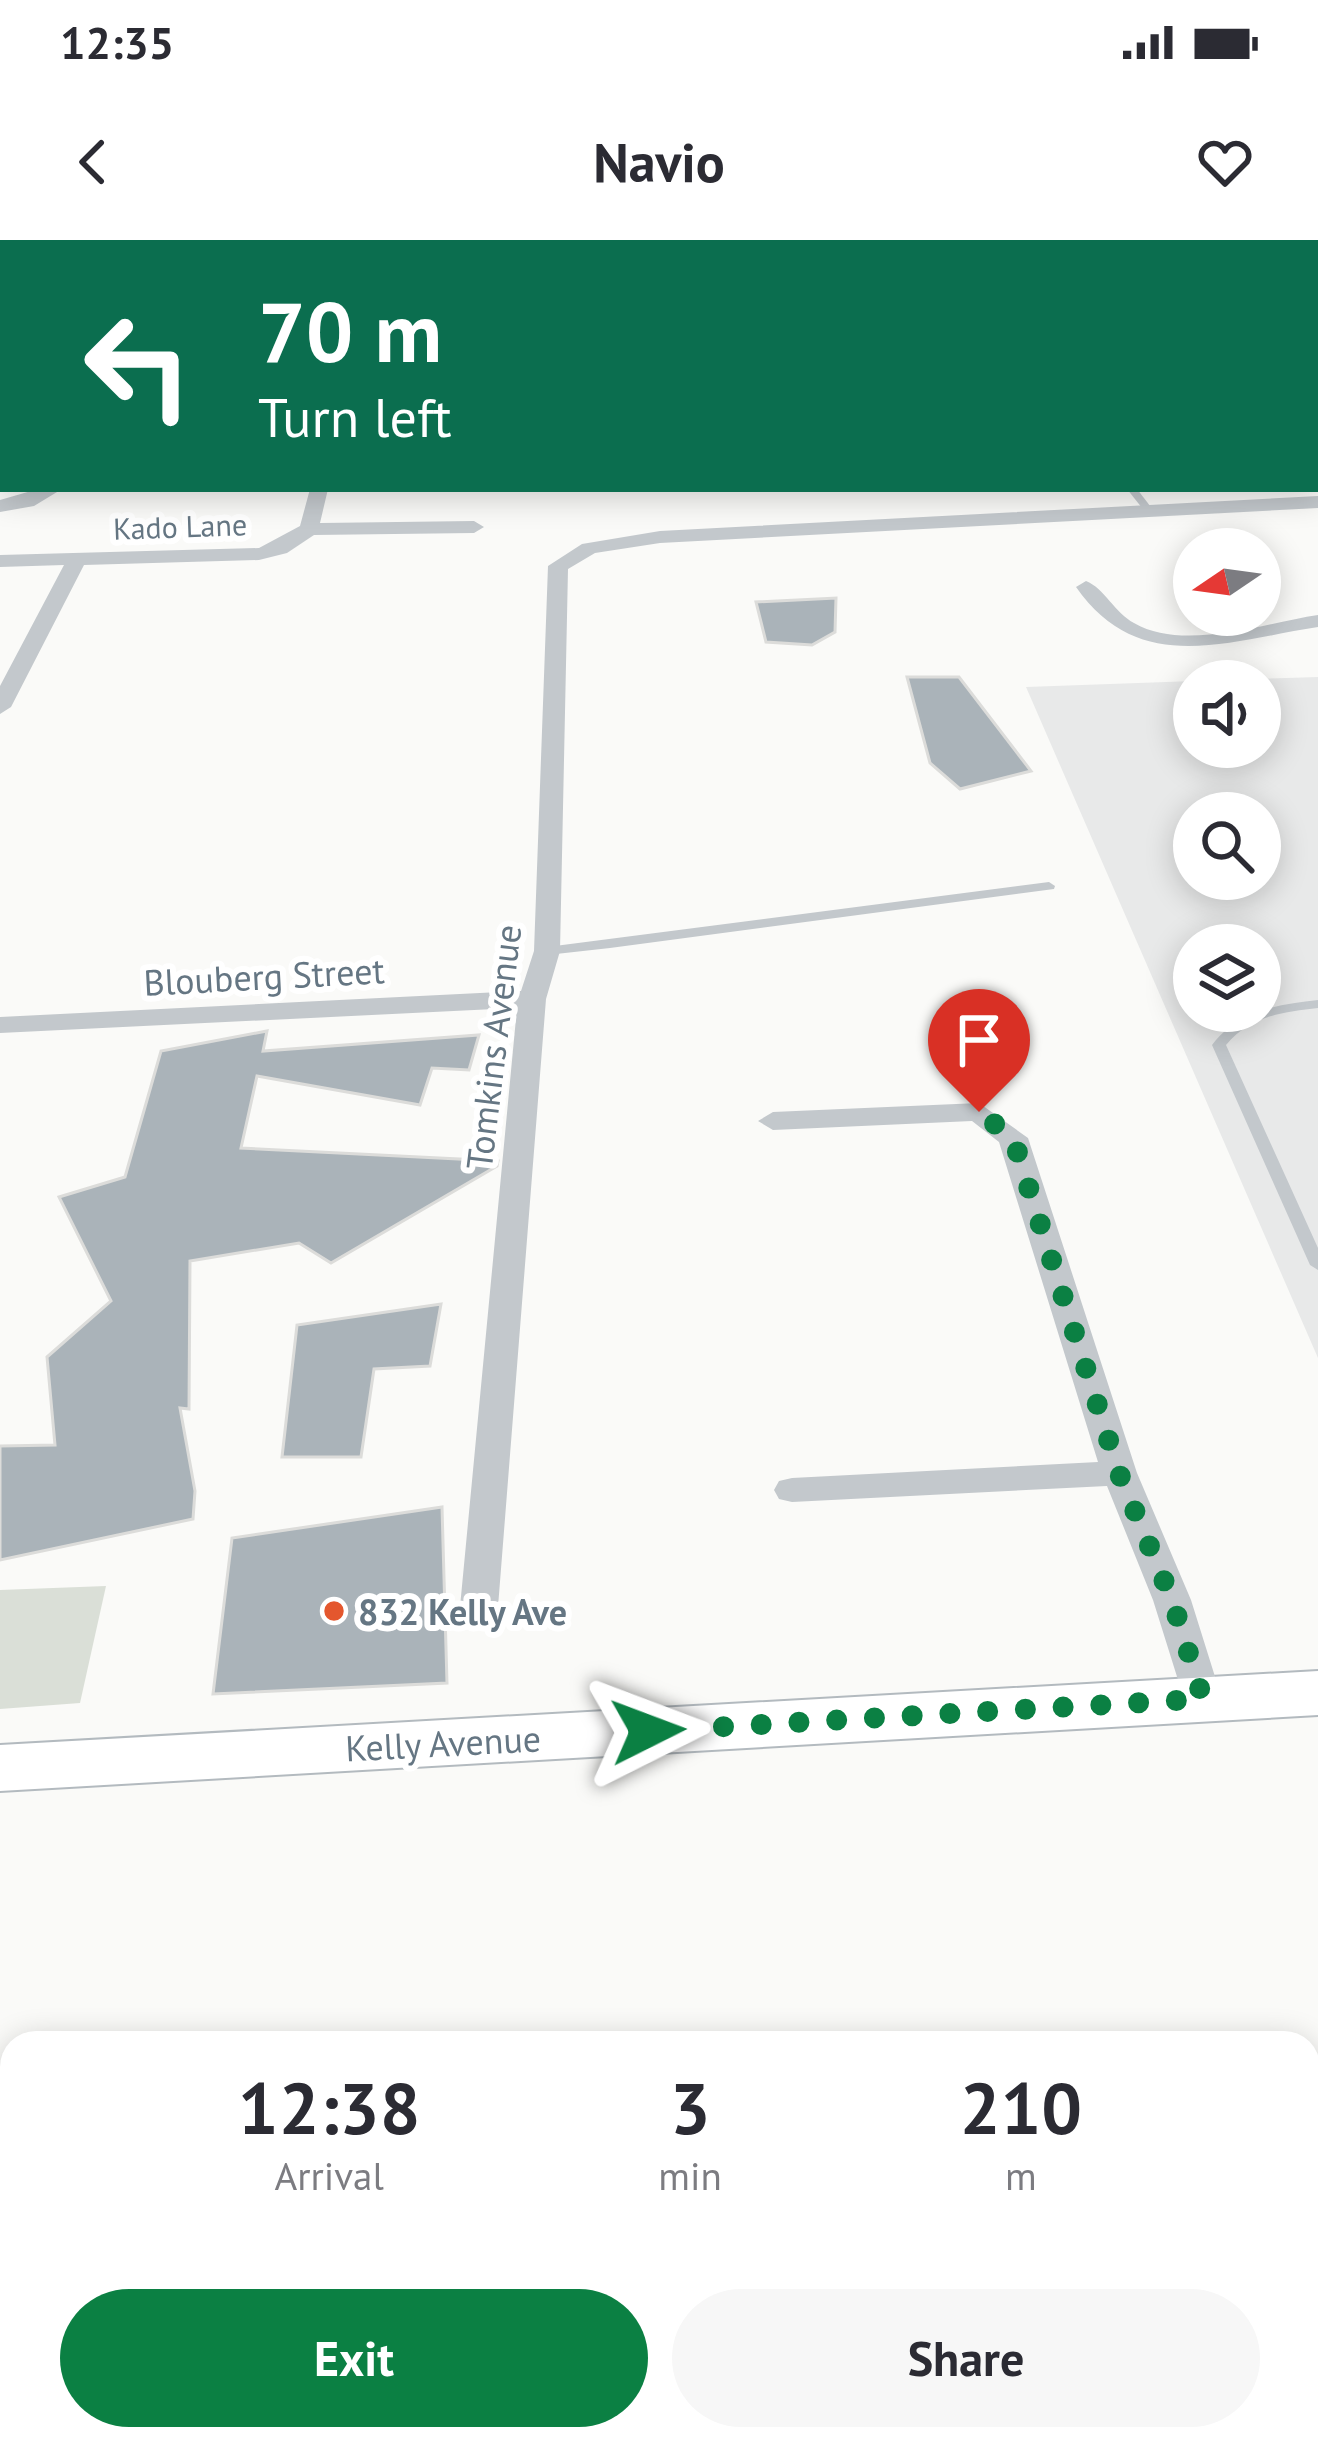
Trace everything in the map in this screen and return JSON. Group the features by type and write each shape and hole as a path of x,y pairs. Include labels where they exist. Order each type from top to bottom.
{"street":[{"path":"0,506 28,502 47,492"},
{"path":"318,492 309,529 475,527"},
{"path":"1149,512 1318,502"},
{"name":"Tomkins Avenue","path":"478,1607 532,999 547,951 558,566 589,548 660,537 1149,512"},
{"name":"Kado Lane","path":"0,561 260,554 280,549 309,529"},
{"path":"0,707 77,560"},
{"path":"1086,587 1103,618 1138,637 1178,640 1318,621"},
{"name":"Blouberg Street","path":"0,1025 532,999"},
{"path":"772,1120 979,1112 1013,1138 1119,1473 1172,1600 1203,1699"},
{"path":"791,1490 1119,1473"},
{"name":"Kelly Avenue","path":"0,1768 1318,1693"}],"lane":[{"path":"1134,492 1149,512"},
{"path":"547,951 761,926 932,897 1049,886"},
{"path":"1318,1004 1258,1015 1240,1023 1220,1045 1318,1264"}],"shaded area":[{"path":"1318,677 1318,1358 1176,1032 1281,1032 1281,924 1173,924 1173,1025 1026,687 1173,682 1173,768 1281,768 1281,678"},
{"path":"106,1586 80,1703 0,1709 0,1590"}],"building":[{"path":"836,598 835,632 812,645 766,642 756,602"},
{"path":"907,677 959,677 1031,771 960,789 930,763"},
{"path":"267,1031 263,1051 479,1035 469,1070 432,1068 420,1105 257,1076 241,1148 498,1161 497,1166 331,1263 299,1243 190,1261 189,1409 180,1408 195,1491 193,1519 0,1560 0,1446 55,1445 47,1357 111,1301 59,1197 125,1177 161,1051"},
{"path":"441,1304 430,1366 374,1369 361,1457 282,1457 297,1325"},
{"name":"832 Kelly Ave","path":"442,1507 447,1683 213,1694 232,1538"}],"place":[{"name":"832 Kelly Ave","path":"334,1611"}],"route":[{"path":"648,1731 1203,1699 1172,1600 1119,1473 1013,1138 979,1112"}]}
